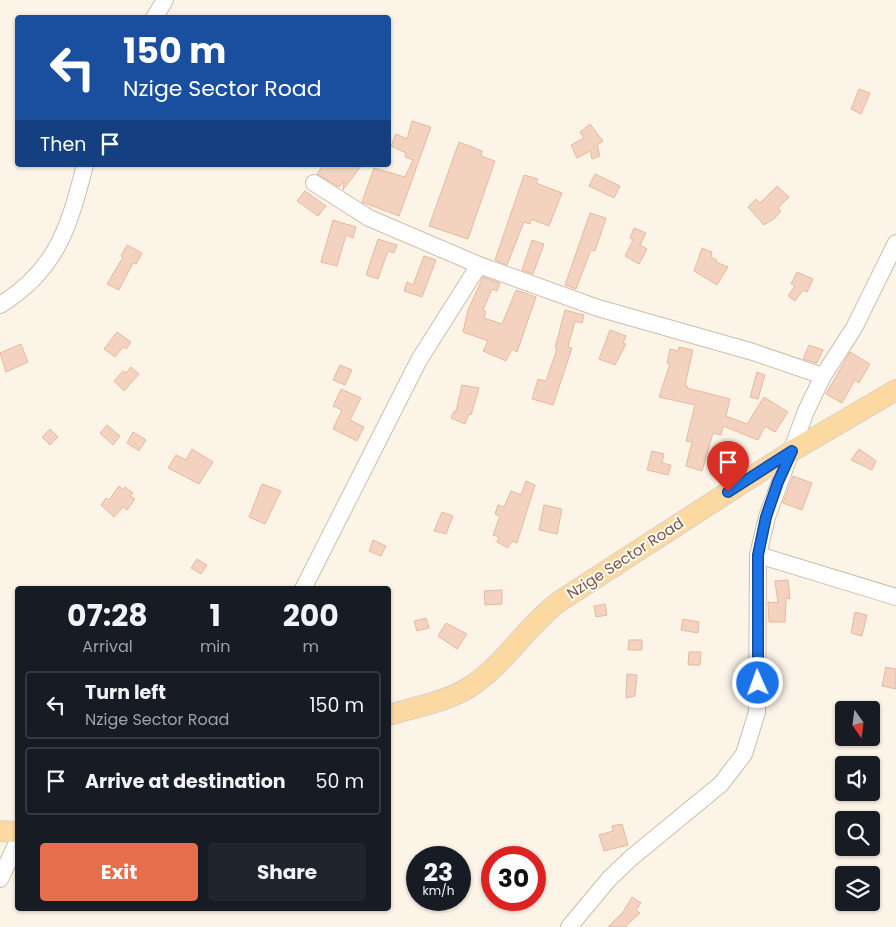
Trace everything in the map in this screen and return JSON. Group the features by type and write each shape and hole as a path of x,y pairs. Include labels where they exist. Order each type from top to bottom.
{"main road":[{"name":"Nzige Sector Road","path":"391,714 435,702 470,687 497,664 538,618 560,601 792,451 896,390"},
{"path":"0,831 15,832"}],"street":[{"path":"156,15 165,0"},
{"path":"0,305 21,292 34,280 57,249 68,222 84,167"},
{"path":"314,183 369,218 479,265 598,308 753,352 823,376"},
{"path":"569,927 609,879 631,858 722,784 744,754 755,722 758,698 758,555 766,517 778,482 792,451 797,431 823,376 854,328 896,243"},
{"path":"305,586 418,360 479,265"},
{"path":"758,555 896,597"},
{"path":"0,879 15,847"}],"building":[{"path":"859,89 870,93 861,114 851,109"},
{"path":"412,121 431,127 399,216 362,202 374,168 405,177 413,160 405,157 406,153 391,146 396,134 407,139"},
{"path":"590,124 603,141 597,145 600,156 592,159 590,151 577,158 571,145 584,138 580,132"},
{"path":"459,142 482,151 481,156 495,161 468,239 429,226"},
{"path":"322,167 360,167 343,190 344,181 339,187 317,174"},
{"path":"595,174 620,186 614,198 589,186"},
{"path":"524,175 538,179 536,183 562,193 549,226 531,219 530,224 524,222 507,265 495,260"},
{"path":"777,186 789,197 778,208 781,211 775,218 764,225 748,207 756,199 760,203"},
{"path":"305,191 326,206 318,216 297,201"},
{"path":"590,213 606,218 595,251 591,250 576,289 565,285"},
{"path":"333,220 356,227 353,238 346,235 337,266 321,262"},
{"path":"634,228 646,233 640,245 647,249 639,264 625,256 633,240 630,238"},
{"path":"378,239 397,245 394,253 388,251 378,279 366,275"},
{"path":"532,240 544,244 533,274 522,270"},
{"path":"127,245 142,253 136,264 133,263 119,290 107,284 123,257 121,256"},
{"path":"702,248 712,252 711,257 717,260 716,262 728,267 717,285 694,271"},
{"path":"424,256 436,260 422,297 404,291 407,282 413,285"},
{"path":"797,272 813,279 807,292 803,290 795,301 788,296 795,286 791,284"},
{"path":"483,277 500,283 497,291 492,289 483,310 486,312 484,318 502,324 516,290 536,297 517,352 512,349 506,361 483,351 488,341 463,332 468,310"},
{"path":"565,310 584,315 582,323 575,321 568,347 572,348 553,405 532,399 538,379 546,381 557,349 555,348"},
{"path":"610,330 626,336 623,343 626,344 615,365 599,359"},
{"path":"117,332 131,342 126,349 123,347 115,357 104,349"},
{"path":"21,344 28,362 6,372 0,353"},
{"path":"809,345 823,350 817,363 803,359"},
{"path":"679,347 693,350 685,385 687,388 730,399 726,416 747,424 764,397 788,412 775,432 765,426 758,440 723,426 721,435 713,433 702,471 686,466 692,442 686,441 695,405 659,397 670,364 667,363 670,349 678,351"},
{"path":"850,352 870,364 859,383 855,380 842,403 826,394"},
{"path":"340,365 352,370 345,385 333,380"},
{"path":"131,367 139,374 124,391 114,381 123,371 126,373"},
{"path":"757,372 765,375 758,399 750,397"},
{"path":"462,385 479,388 471,415 469,414 465,424 451,418 454,411 456,411"},
{"path":"341,389 361,398 350,420 364,427 357,441 333,429 342,410 333,406"},
{"path":"107,425 120,436 113,445 100,433"},
{"path":"50,429 58,437 50,445 42,437"},
{"path":"133,432 146,440 139,451 127,443"},
{"path":"192,449 213,462 199,484 168,468 176,455 186,460"},
{"path":"859,449 876,461 872,470 851,460"},
{"path":"652,451 664,454 662,463 671,465 668,475 647,470"},
{"path":"793,476 812,483 802,510 783,503"},
{"path":"526,481 535,485 517,543 512,541 508,548 497,542 499,537 493,535 500,516 495,514 498,505 504,507 511,491 521,495"},
{"path":"262,484 281,491 265,524 249,517"},
{"path":"119,486 124,490 125,487 133,493 130,496 135,499 127,510 123,507 114,517 101,505 106,498 109,500"},
{"path":"544,505 562,509 557,534 539,530"},
{"path":"442,512 453,516 446,534 434,531"},
{"path":"373,540 386,546 381,556 369,551"},
{"path":"197,559 207,565 201,574 191,568"},
{"path":"788,580 790,599 786,598 785,622 769,622 768,602 778,603 775,581"},
{"path":"502,590 502,604 485,605 484,591"},
{"path":"605,604 607,615 596,617 594,606"},
{"path":"855,612 867,615 862,636 851,633"},
{"path":"426,618 429,628 417,631 414,621"},
{"path":"683,619 699,622 698,633 681,630"},
{"path":"446,623 467,634 457,649 438,636"},
{"path":"629,640 642,640 642,650 628,650"},
{"path":"689,652 701,652 700,665 688,665"},
{"path":"886,667 896,669 896,689 882,686"},
{"path":"627,674 637,675 635,696 626,698"},
{"path":"622,824 628,845 604,851 599,835 613,831 612,826"},
{"path":"632,897 641,903 636,910 640,913 625,927 608,927 623,912"}],"route":[{"path":"728,492 792,451 778,482 766,517 758,555 758,683"}]}
